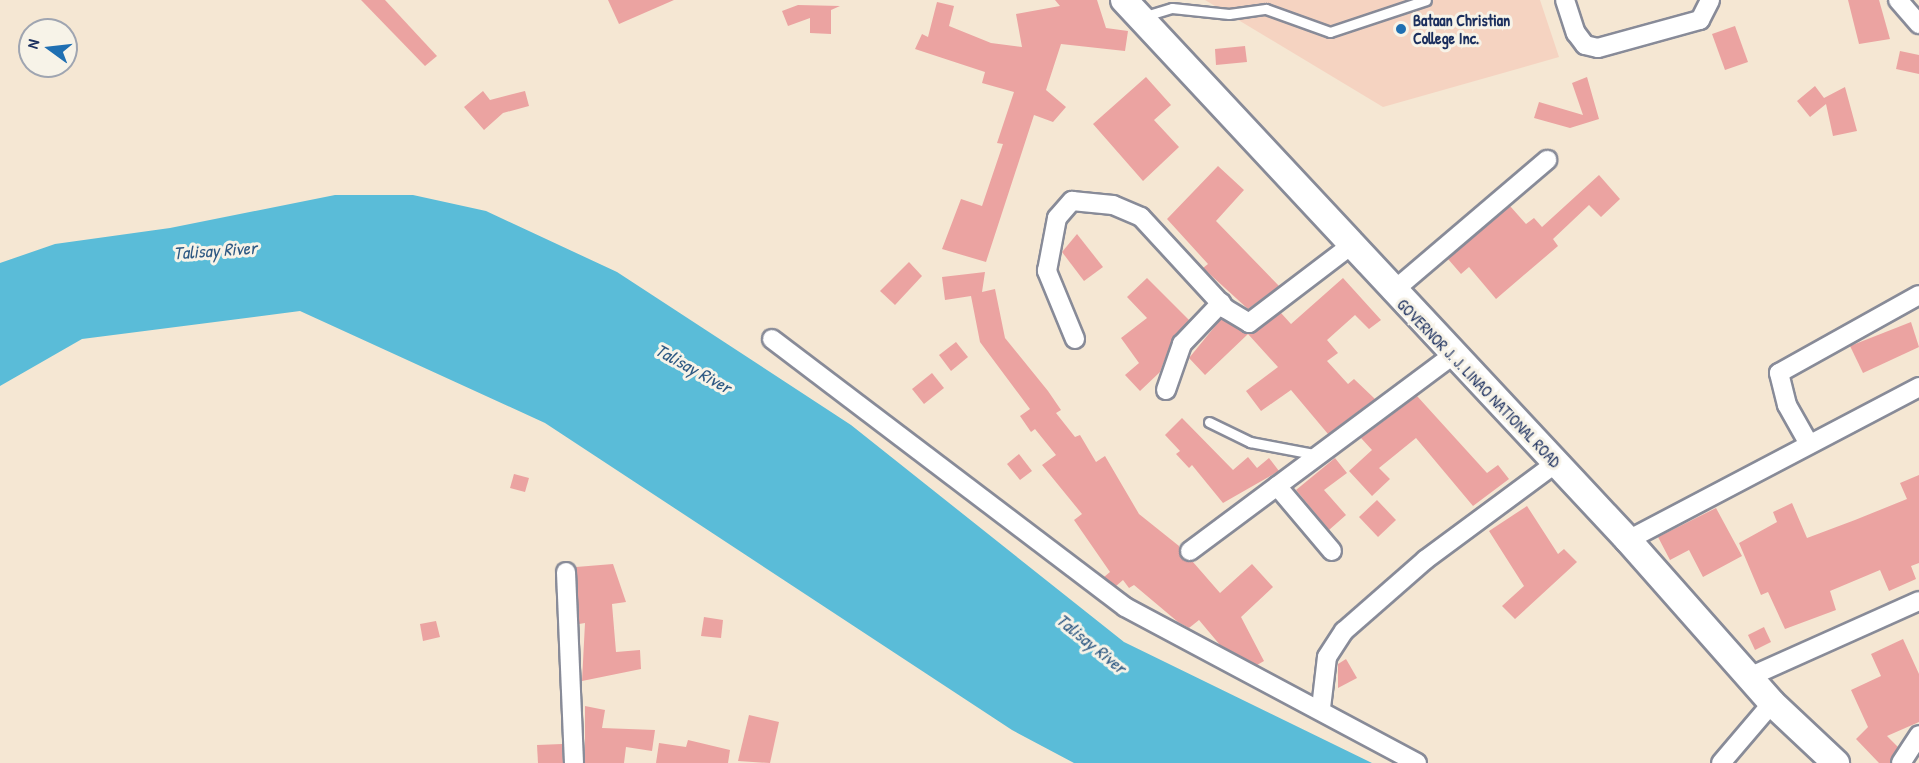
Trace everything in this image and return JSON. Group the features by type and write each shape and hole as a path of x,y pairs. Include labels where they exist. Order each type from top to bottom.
{"main road":[{"name":"GOVERNOR J. J. LINAO NATIONAL ROAD","path":"1132,9 1392,292 1628,540 1772,703 1836,763"}],"street":[{"path":"1565,0 1576,33 1586,45 1598,48 1700,20 1710,0"},
{"path":"1898,0 1919,24"},
{"path":"1392,292 1547,160"},
{"path":"1075,339 1047,271 1057,219 1072,201 1113,205 1141,217 1221,303 1249,323 1350,246"},
{"path":"1809,444 1787,405 1779,373 1919,295"},
{"path":"1166,390 1182,344 1221,303"},
{"path":"772,339 1125,607 1321,708 1417,763"},
{"path":"1190,551 1452,356"},
{"path":"1628,540 1919,387"},
{"path":"1321,708 1327,657 1344,631 1425,560 1556,464"},
{"path":"1277,486 1332,551"},
{"path":"566,572 574,763"},
{"path":"1749,677 1919,601"},
{"path":"1720,763 1772,703"},
{"path":"1909,758 1919,735"}],"lane":[{"path":"1132,9 1172,8 1229,14 1266,9 1330,32 1426,0"},
{"path":"1209,422 1250,442 1319,455"}],"shaded area":[{"name":"Bataan Christian College Inc.","path":"1205,0 1540,0 1559,57 1383,107"}],"water":[{"name":"Talisay River","path":"335,195 413,195 486,211 617,272 851,425 1124,642 1372,763 1074,763 1012,730 545,423 300,311 82,339 0,386 0,263 55,244 170,228"}],"building":[{"path":"361,0 385,0 437,56 425,66"},
{"path":"608,0 674,0 619,24"},
{"path":"1055,0 1097,0 1106,28 1128,31 1125,51 1061,44 1046,90 1066,107 1053,122 1034,115 986,262 942,249 961,199 982,206 1003,144 997,143 1014,92 982,83 985,72 915,49 922,34 928,37 937,2 954,6 949,26 991,43 1022,47 1016,14 1060,6"},
{"path":"1848,0 1879,0 1890,39 1859,44"},
{"path":"798,5 840,6 831,10 831,34 810,33 810,18 788,26 782,11"},
{"path":"1735,26 1748,62 1725,70 1712,34"},
{"path":"1245,46 1247,62 1216,65 1215,49"},
{"path":"1900,51 1919,55 1919,74 1896,69"},
{"path":"1146,77 1171,105 1154,120 1179,147 1143,181 1093,124"},
{"path":"1587,77 1599,119 1570,128 1534,118 1539,102 1583,115 1572,83"},
{"path":"1815,86 1824,98 1845,87 1857,131 1833,136 1826,104 1810,117 1797,101"},
{"path":"483,91 490,100 525,91 529,106 503,113 484,130 464,107"},
{"path":"1218,166 1244,190 1216,221 1279,286 1248,309 1203,268 1208,264 1167,219"},
{"path":"1599,175 1620,199 1601,217 1589,205 1553,239 1558,246 1496,299 1469,267 1461,274 1448,259 1510,206 1526,224 1534,218 1542,227"},
{"path":"1077,234 1103,267 1084,281 1062,252"},
{"path":"909,262 922,276 895,305 880,291"},
{"path":"985,272 982,292 995,289 1005,338 1048,391 1061,410 1056,413 1075,437 1080,435 1096,462 1105,456 1139,514 1179,546 1181,558 1193,562 1220,593 1252,564 1273,587 1241,617 1264,661 1257,665 1220,645 1199,620 1189,628 1178,622 1134,585 1129,588 1123,580 1116,586 1104,577 1110,572 1074,520 1082,514 1042,465 1056,455 1035,429 1031,432 1020,416 1030,409 980,342 971,296 945,300 942,277"},
{"path":"1147,278 1189,320 1172,340 1160,372 1140,391 1125,375 1139,363 1121,338 1147,318 1127,297"},
{"path":"1343,278 1381,320 1369,329 1355,315 1327,340 1338,353 1327,361 1348,384 1354,379 1375,399 1328,434 1291,390 1261,411 1246,391 1278,367 1248,334 1205,375 1189,358 1221,319 1249,334 1281,313 1291,324"},
{"path":"1911,322 1919,347 1863,373 1850,346"},
{"path":"956,342 968,357 951,371 939,355"},
{"path":"932,373 944,388 924,404 912,389"},
{"path":"1417,396 1487,473 1498,465 1509,479 1473,506 1416,438 1379,468 1390,479 1372,496 1349,471 1372,450 1361,438"},
{"path":"1182,418 1233,470 1248,457 1257,468 1269,458 1279,471 1223,503 1192,465 1189,468 1176,454 1180,451 1165,435"},
{"path":"1019,454 1032,471 1020,480 1007,464"},
{"path":"1335,458 1347,473 1324,490 1346,515 1329,530 1296,490"},
{"path":"514,474 529,478 525,492 510,488"},
{"path":"1919,475 1919,563 1911,566 1916,579 1889,591 1880,570 1830,591 1836,610 1785,629 1768,592 1761,595 1739,543 1777,522 1773,512 1792,503 1807,538 1855,520 1907,499 1900,483"},
{"path":"1377,500 1396,520 1378,537 1359,517"},
{"path":"1527,506 1558,554 1564,549 1577,562 1515,619 1502,606 1524,586 1489,531"},
{"path":"1716,508 1742,556 1703,577 1689,550 1670,560 1658,537"},
{"path":"613,564 626,602 612,604 616,652 640,650 641,669 582,681 585,623 579,624 576,567"},
{"path":"704,617 723,620 721,638 701,636"},
{"path":"436,621 440,637 423,641 420,624"},
{"path":"1764,627 1771,642 1755,650 1748,635"},
{"path":"1903,639 1919,674 1919,722 1887,736 1898,747 1890,763 1879,763 1856,739 1868,727 1851,690 1881,676 1871,654"},
{"path":"1346,659 1357,678 1338,688 1338,664"},
{"path":"585,706 605,710 602,728 655,730 652,751 626,747 624,763 585,763"},
{"path":"749,715 779,722 770,763 738,761"},
{"path":"688,740 730,750 728,763 656,763 659,743 686,747"},
{"path":"562,744 563,763 538,763 537,745"}],"place":[{"name":"Bataan Christian College Inc.","path":"1401,29"}]}
